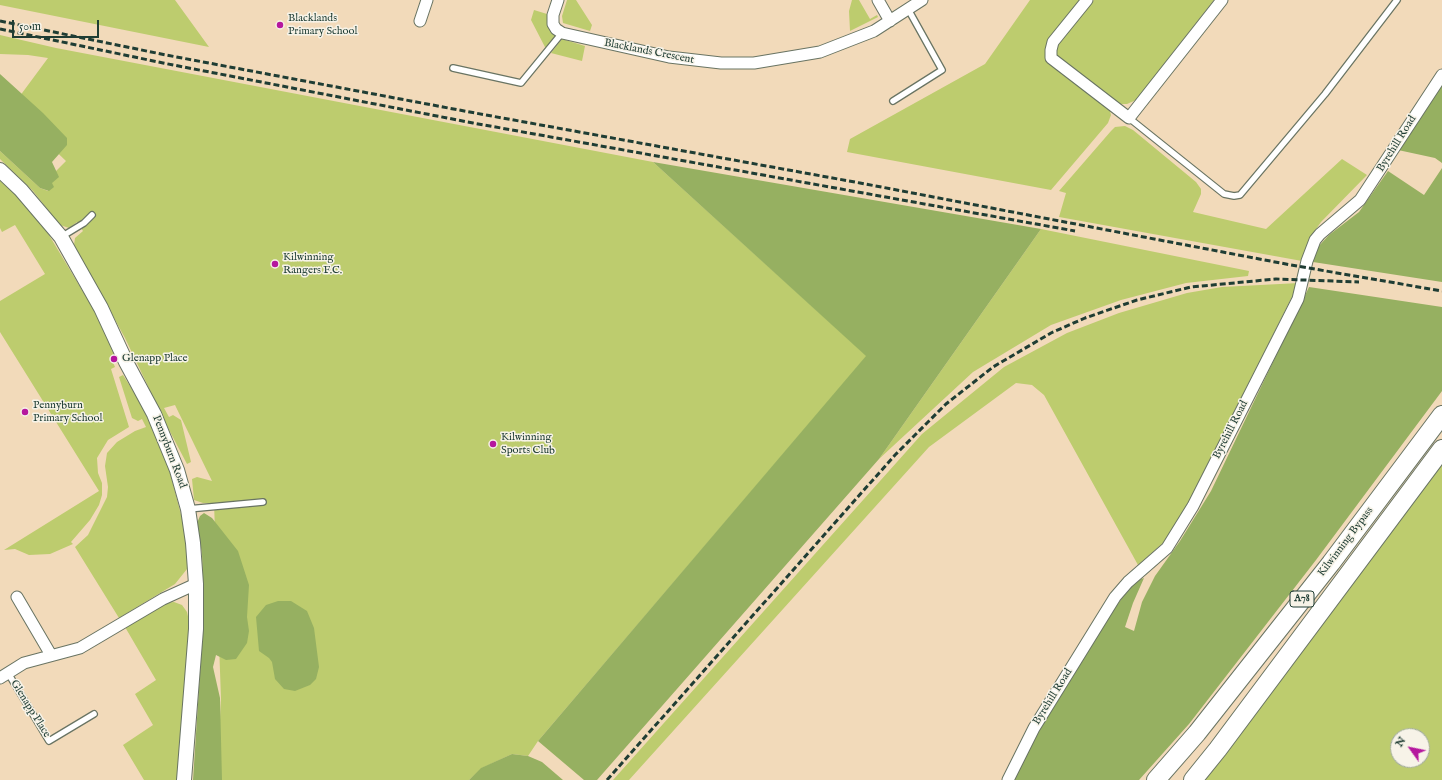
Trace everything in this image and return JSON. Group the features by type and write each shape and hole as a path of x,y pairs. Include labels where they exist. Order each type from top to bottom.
{"highway":[{"name":"Kilwinning Bypass","path":"1156,780 1197,733 1326,569 1442,414"},
{"name":"Kilwinning Bypass","path":"1193,780 1223,743 1442,450"}],"street":[{"path":"420,21 427,0"},
{"path":"558,0 552,20 559,31"},
{"path":"878,0 890,21"},
{"name":"Blacklands Crescent","path":"559,31 669,58 721,63 754,63 820,52 874,31 922,0"},
{"path":"1087,0 1053,42 1051,50 1052,58 1129,118 1222,0"},
{"name":"Byrehill Road","path":"1008,780 1034,728 1115,597 1128,582 1167,548 1193,506 1298,299 1307,261 1315,240 1360,200 1442,75"},
{"name":"Pennyburn Road","path":"0,170 21,190 61,237 101,308 126,362 154,414 177,470 188,509 193,543 196,584 196,629 184,780"},
{"name":"Glenapp Place","path":"4,676 24,663 80,648 163,599 196,584"},
{"path":"17,597 51,655"}],"lane":[{"path":"1129,118 1224,194 1234,196 1240,195 1324,94 1397,0"},
{"path":"893,100 942,70 908,10"},
{"path":"453,68 521,82 559,31"},
{"path":"61,237 84,223 92,215"},
{"path":"188,509 263,502"},
{"name":"Glenapp Place","path":"4,676 50,741 94,714"}],"green space":[{"path":"0,0 175,0 209,47 0,5"},
{"path":"567,0 576,0 592,25 590,31 563,23 562,16"},
{"path":"852,0 859,0 870,19 877,15 878,17 850,31 849,11"},
{"path":"1030,0 1082,0 1049,60 1110,111 1111,115 1108,123 1051,190 847,152 850,139 985,64"},
{"path":"1094,0 1214,0 1136,100 1127,104 1121,104 1057,57 1056,50 1058,44"},
{"path":"534,10 547,14 548,27 556,35 546,49 531,20"},
{"name":"Kilwinning Sports Club","path":"0,35 56,48 653,162 867,356 538,741 528,756 512,754 482,768 469,780 217,780 221,699 214,503 203,503 194,500 192,479 197,477 212,481 175,405 164,408 169,417 173,415 181,420 191,462 187,464 167,426 125,338 74,245 75,238 83,231 77,222 69,228 60,225 33,191 0,159 0,151 40,188 48,191 55,172 66,161 11,108 48,58 28,55 0,54"},
{"path":"562,39 585,46 582,61 551,53"},
{"path":"0,74 43,113 67,138 67,145 52,162 59,177 52,183 54,187 49,191 40,188 0,151"},
{"path":"1442,84 1442,163 1435,158 1398,150"},
{"path":"1125,126 1133,130 1196,182 1201,189 1201,194 1193,212 1266,229 1342,159 1367,175 1321,222 1309,239 1302,261 1059,217 1066,193 1059,191 1115,127"},
{"path":"653,162 1041,229 879,459 597,780 584,780 538,741 866,356"},
{"path":"1442,168 1442,282 1313,262 1317,248 1329,235 1359,212 1388,171 1424,195"},
{"path":"0,178 27,206 46,230 103,325 115,357 111,358 115,367 111,369 129,427 108,440 97,458 98,473 102,483 102,495 99,505 90,520 71,542 73,544 50,554 29,555 15,549 4,550 99,491 0,332 0,301 45,274 15,225 2,232 0,228"},
{"path":"1041,229 1249,271 1248,276 1186,283 1121,300 1051,325 973,372 879,459"},
{"path":"1299,283 1176,527 1164,542 1138,565 1044,395 1032,385 1016,383 929,447 629,780 613,780 922,434 1004,367 1067,333 1119,313 1187,293 1222,287"},
{"path":"1309,287 1442,307 1442,391 1316,560 1189,724 1139,780 1014,780 1049,712 1105,622 1129,588 1136,581 1144,578 1133,603 1125,627 1134,631 1142,602 1155,576 1180,541 1211,491"},
{"path":"123,375 140,402 154,429 168,465 185,530 188,562 187,569 175,584 119,618 75,547 88,535 107,497 108,487 105,466 107,453 117,442 135,431 146,427 142,419 138,421 132,418 119,377"},
{"path":"1442,464 1442,780 1205,780 1245,728"},
{"path":"204,513 212,518 238,551 249,585 247,617 249,631 247,643 236,659 226,660 216,655 213,667 220,698 222,780 193,780 204,611 202,554 197,523 200,516"},
{"path":"278,601 291,601 307,611 314,628 319,667 316,679 310,685 295,691 284,689 275,679 272,662 259,651 256,617 266,605"},
{"path":"174,602 182,605 187,612 189,621 177,780 144,780 123,745 153,725 135,694 156,680 125,627 165,603"},
{"path":"512,754 528,756 542,762 563,780 469,780 481,768"}],"railway":[{"path":"0,21 166,55 475,113 860,183 1291,265 1442,291"},
{"path":"0,29 163,63 473,123 1075,231"},
{"path":"607,780 895,455 946,404 993,367 1051,333 1085,318 1137,300 1191,287 1276,279 1359,282"}],"place":[{"name":"Blacklands Primary School","path":"280,25"},
{"name":"Kilwinning Rangers F.C.","path":"275,264"},
{"name":"Glenapp Place","path":"114,359"},
{"name":"Pennyburn Primary School","path":"25,412"},
{"name":"Kilwinning Sports Club","path":"493,444"}]}
